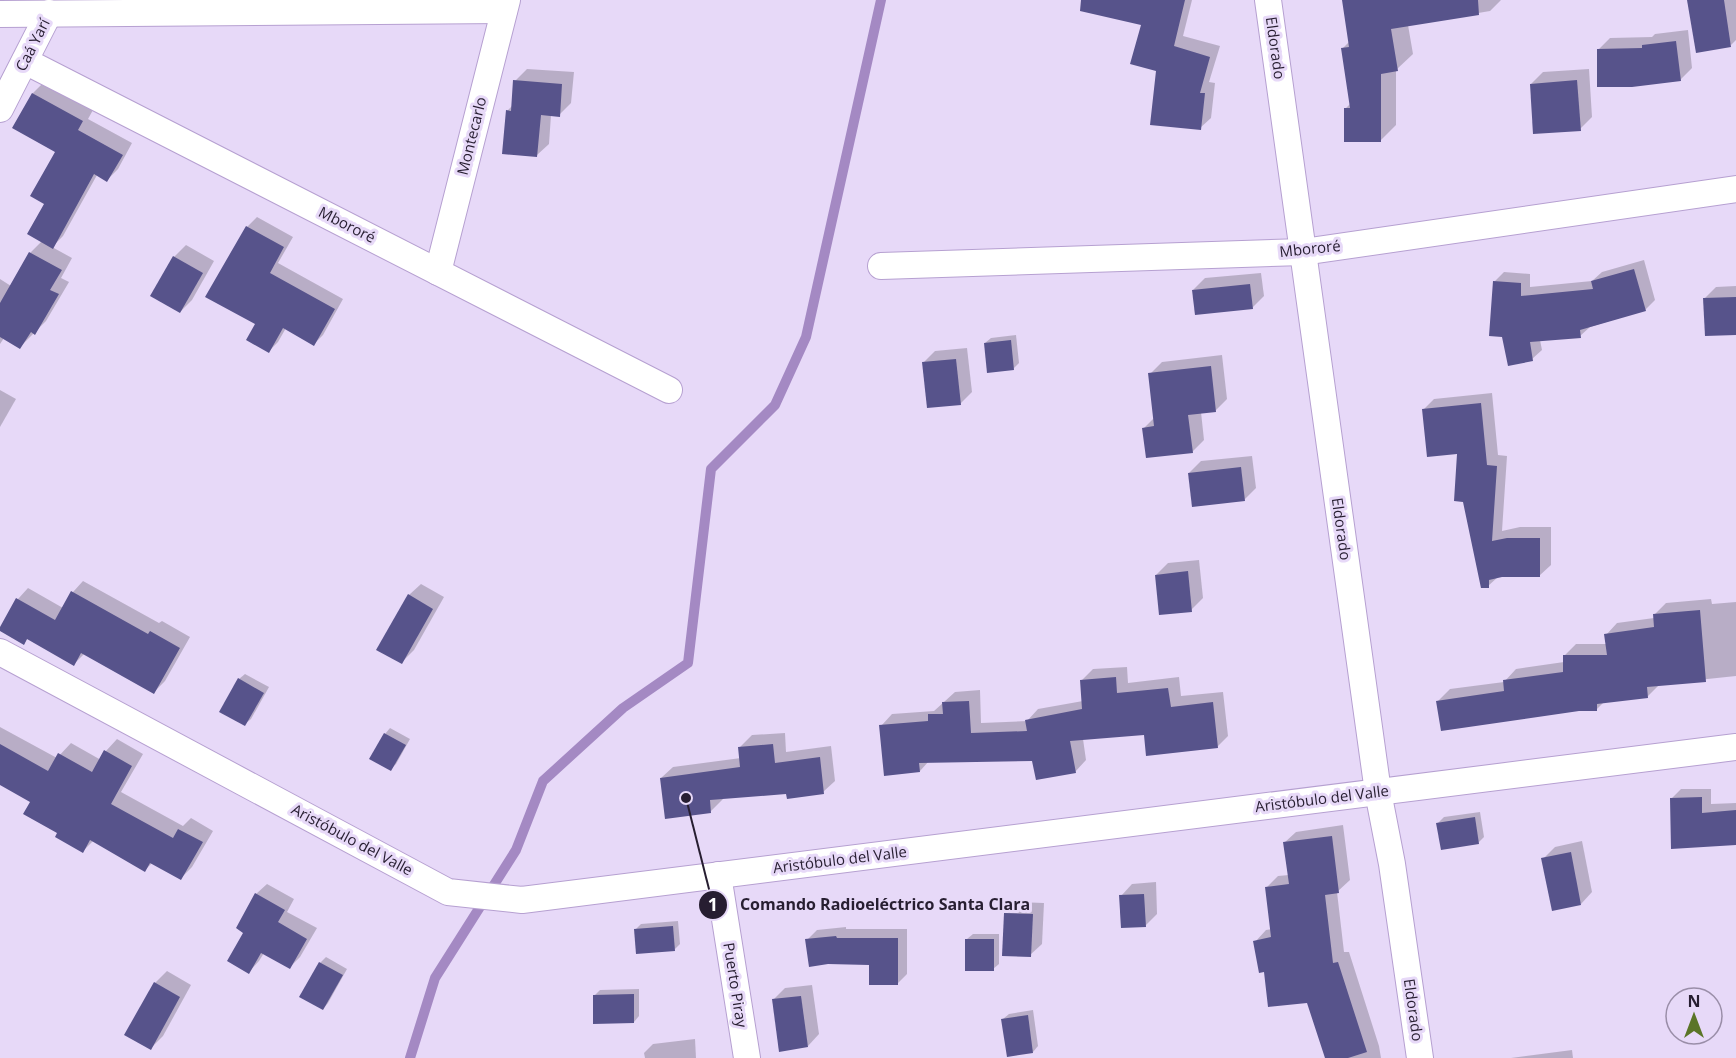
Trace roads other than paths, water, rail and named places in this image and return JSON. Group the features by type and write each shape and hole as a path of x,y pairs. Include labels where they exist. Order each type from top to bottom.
{"street":[{"name":"Eldorado","path":"1268,0 1378,792 1392,864 1420,1058"},
{"path":"0,14 506,5"},
{"name":"Montecarlo","path":"438,272 506,5"},
{"name":"Caá Yarí","path":"0,109 49,13"},
{"name":"Mbororé","path":"25,61 669,390"},
{"name":"Mbororé","path":"881,266 1303,252 1736,189"},
{"name":"Aristóbulo del Valle","path":"0,652 448,892 522,900 1736,747"},
{"name":"Puerto Piray","path":"718,875 747,1058"}],"waterway":[{"path":"410,1058 435,978 516,850 543,781 623,708 688,663 711,469 775,405 806,337 881,0"}],"place":[{"name":"Comando Radioeléctrico Santa Clara","path":"686,798"}]}
